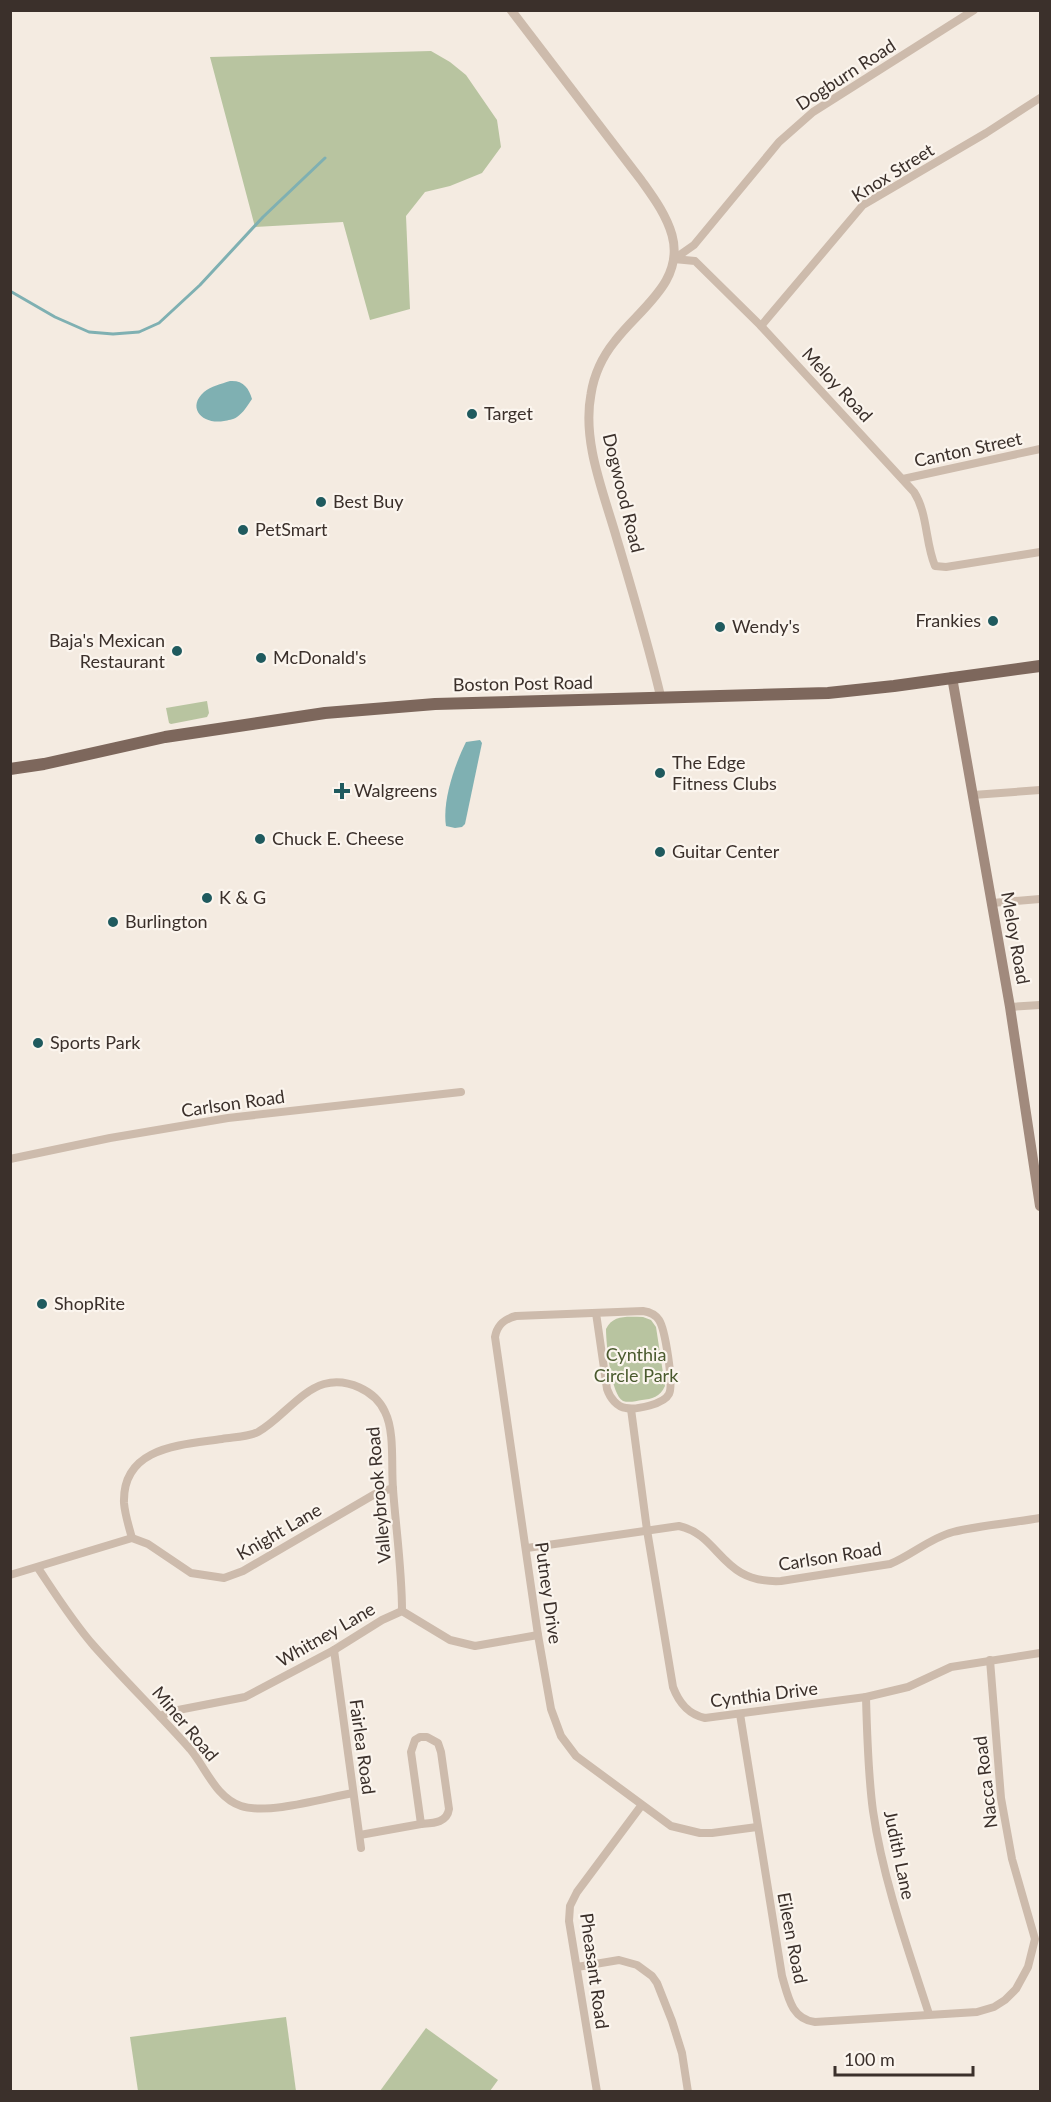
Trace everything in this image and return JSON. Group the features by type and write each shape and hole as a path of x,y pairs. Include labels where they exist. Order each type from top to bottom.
{"main road":[{"name":"Boston Post Road","path":"10,769 140,744 165,737 325,713 435,704 828,693 1041,666"},
{"name":"Meloy Road","path":"952,677 1010,1007 1041,1206"}],"street":[{"path":"511,10 621,152 661,209 673,237 674,259"},
{"name":"Dogburn Road","path":"674,259 694,245 779,142 813,112 974,10"},
{"name":"Knox Street","path":"760,326 862,205 1041,98"},
{"name":"Meloy Road","path":"674,259 695,261 760,326 903,479 921,503 935,566 946,567 1041,552"},
{"name":"Dogwood Road","path":"661,698 644,629 597,470 590,438 589,410 594,381 602,360 616,339 662,288 674,259"},
{"name":"Canton Street","path":"903,479 1041,449"},
{"path":"973,795 1041,790"},
{"path":"992,903 1041,899"},
{"path":"1010,1007 1041,1005"},
{"name":"Carlson Road","path":"10,1159 110,1138 228,1118 461,1092"},
{"path":"648,1311 655,1315 661,1324 671,1378 670,1391 662,1402 631,1408 617,1404 608,1393 596,1313 648,1311"},
{"name":"Putney Drive","path":"596,1313 516,1316 502,1322 495,1337 538,1635 551,1709 561,1736 571,1750 583,1762 665,1823 683,1830 712,1833 757,1827"},
{"name":"Valleybrook Road","path":"132,1538 125,1514 126,1486 133,1471 144,1459 164,1448 256,1433 307,1393 325,1384 352,1385 363,1389 379,1402 386,1413 390,1427 402,1611"},
{"name":"Cynthia Drive","path":"631,1408 647,1530 673,1687 678,1700 698,1717 740,1714 866,1697 908,1687 951,1667 1041,1653"},
{"name":"Knight Lane","path":"132,1538 148,1544 191,1573 224,1578 243,1571 375,1494 393,1488"},
{"name":"Carlson Road","path":"527,1548 679,1526 699,1536 730,1566 752,1578 766,1582 890,1564 907,1557 934,1539 953,1532 1041,1518"},
{"path":"10,1575 132,1538"},
{"name":"Miner Road","path":"39,1568 70,1616 93,1645 193,1752 216,1786 235,1804 244,1808 262,1809 353,1793"},
{"name":"Whitney Lane","path":"160,1716 173,1711 245,1697 402,1611 450,1640 475,1646 538,1635"},
{"name":"Fairlea Road","path":"334,1650 361,1848"},
{"name":"Nacca Road","path":"990,1660 1000,1798 1012,1860 1037,1932"},
{"name":"Judith Lane","path":"866,1697 873,1812 894,1908 929,2014"},
{"name":"Eileen Road","path":"740,1714 782,1976 791,2003 798,2015 815,2022 977,2012 994,2007 1016,1989 1028,1967 1037,1932"},
{"path":"360,1835 421,1824 443,1820 448,1816 441,1752 438,1743 427,1737 415,1740 411,1752 421,1824"},
{"name":"Pheasant Road","path":"597,2091 569,1921 570,1906 577,1892 641,1806"},
{"path":"577,1967 619,1960 637,1965 652,1976 672,2021 682,2053 688,2091"}],"green space":[{"path":"431,51 466,75 497,120 501,147 482,173 450,186 425,192 406,216 410,309 370,320 343,222 255,227 210,57"},
{"path":"207,701 209,713 207,717 169,723 166,708"},
{"name":"Cynthia Circle Park","path":"643,1317 651,1320 656,1327 665,1386 661,1393 652,1398 625,1402 619,1397 612,1379 606,1329 617,1319"},
{"path":"286,2017 296,2091 138,2091 130,2037"},
{"path":"426,2028 498,2080 490,2091 380,2091"}],"water":[{"path":"230,381 242,383 252,399 239,415 216,422 199,414 197,404 204,392"},
{"path":"480,740 482,743 465,824 455,828 446,826 446,805 450,783 458,761 466,742"}],"waterway":[{"path":"10,291 55,317 89,332 113,334 139,332 159,323 200,285 263,217 325,158"}],"place":[{"name":"Target","path":"472,414"},
{"name":"Best Buy","path":"321,502"},
{"name":"PetSmart","path":"243,530"},
{"name":"Frankies","path":"993,621"},
{"name":"Wendy's","path":"720,627"},
{"name":"Baja's Mexican Restaurant","path":"177,651"},
{"name":"McDonald's","path":"261,658"},
{"name":"The Edge Fitness Clubs","path":"660,773"},
{"name":"Walgreens","path":"342,791"},
{"name":"Chuck E. Cheese","path":"260,839"},
{"name":"Guitar Center","path":"660,852"},
{"name":"K & G","path":"207,898"},
{"name":"Burlington","path":"113,922"},
{"name":"Sports Park","path":"38,1043"},
{"name":"ShopRite","path":"42,1304"}]}
